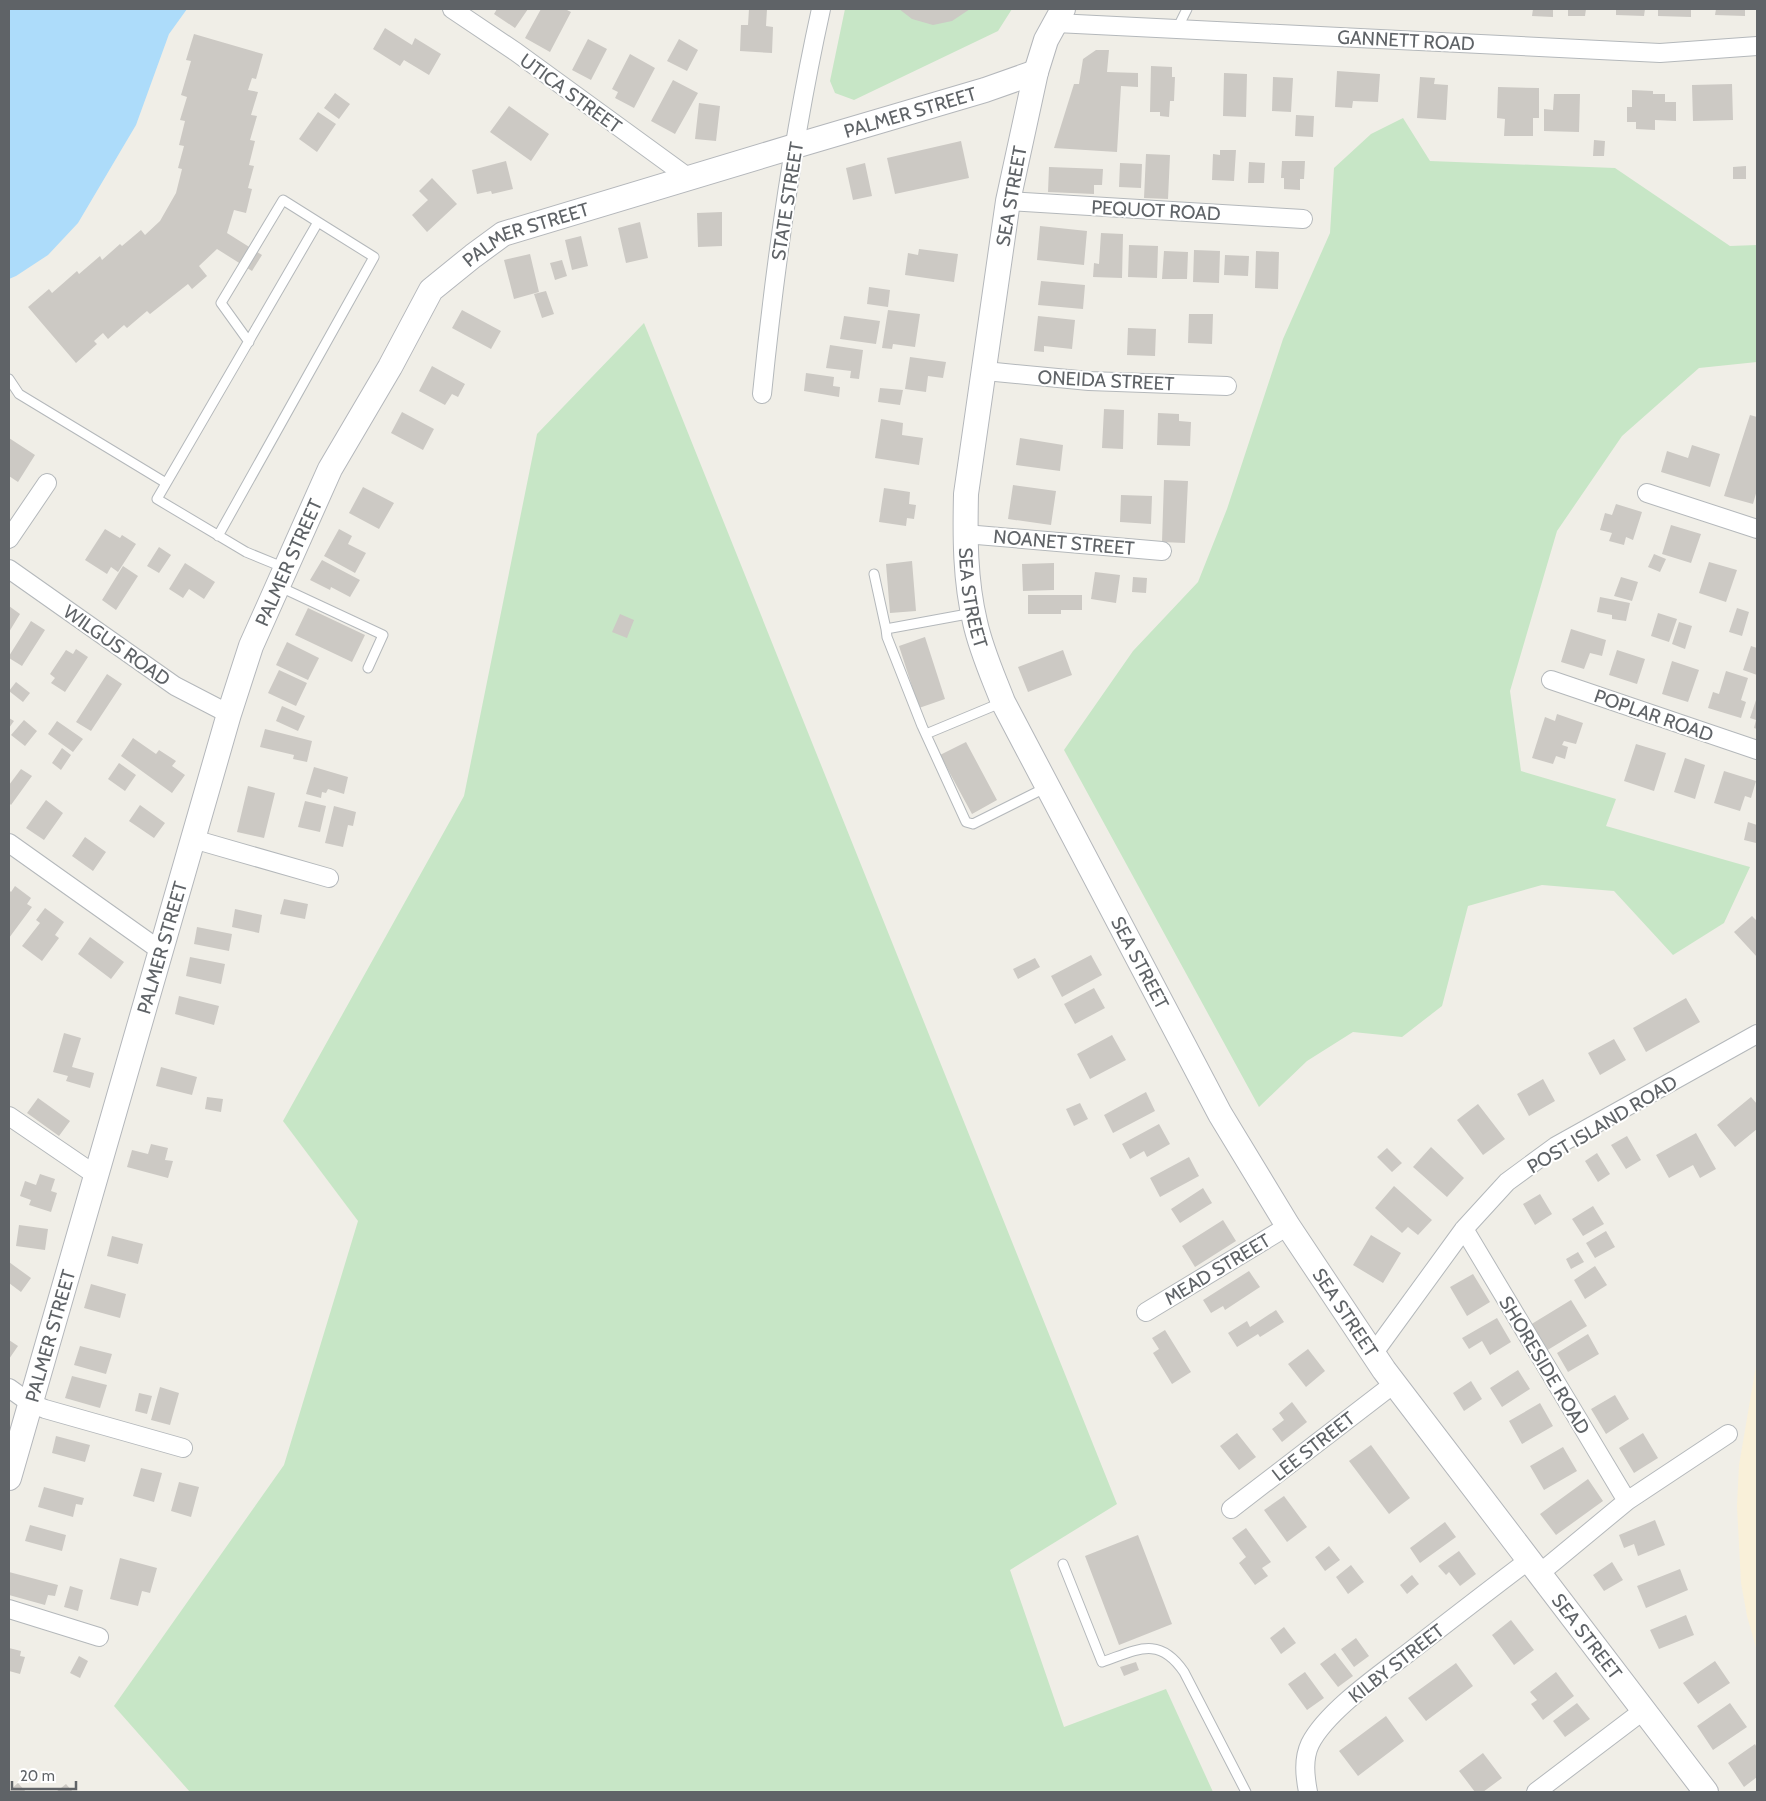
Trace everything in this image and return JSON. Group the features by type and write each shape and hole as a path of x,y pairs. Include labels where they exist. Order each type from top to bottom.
{"main road":[{"name":"SEA STREET","path":"1059,16 1046,40 1036,72 1008,201 966,494 967,582 984,654 1003,702 1220,1114 1288,1226 1373,1354 1706,1792"},
{"name":"PALMER STREET","path":"9,1478 229,714 251,646 330,468 390,367 431,290 503,234 985,90 1036,72"}],"street":[{"name":"UTICA STREET","path":"452,9 516,52 689,178"},
{"name":"STATE STREET","path":"762,394 772,294 808,69 821,9"},
{"name":"GANNETT ROAD","path":"1059,16 1177,30 1660,53 1757,46"},
{"name":"PEQUOT ROAD","path":"1008,201 1303,219"},
{"name":"ONEIDA STREET","path":"985,371 1089,381 1227,386"},
{"path":"9,539 47,483"},
{"path":"1648,493 1757,529"},
{"name":"NOANET STREET","path":"965,534 1162,551"},
{"name":"WILGUS ROAD","path":"9,569 175,686 229,714"},
{"name":"POPLAR ROAD","path":"1551,680 1757,750"},
{"path":"193,839 329,878"},
{"path":"9,844 161,951"},
{"name":"POST ISLAND ROAD","path":"1373,1354 1464,1229 1507,1182 1556,1146 1757,1034"},
{"path":"9,1116 96,1176"},
{"name":"MEAD STREET","path":"1146,1312 1288,1226"},
{"name":"SHORESIDE ROAD","path":"1464,1229 1627,1501"},
{"name":"LEE STREET","path":"1231,1509 1395,1383"},
{"path":"9,1388 30,1403 45,1409 183,1448"},
{"path":"1534,1566 1728,1434"},
{"name":"KILBY STREET","path":"1308,1792 1305,1776 1305,1759 1310,1744 1335,1712 1382,1672 1534,1566"},
{"path":"9,1609 99,1637"},
{"path":"1536,1792 1644,1710"}],"lane":[{"path":"1177,30 1186,9"},
{"path":"218,536 374,257 283,200 221,303 249,342"},
{"path":"318,222 157,499 246,552 281,577 383,635 368,668"},
{"path":"9,379 19,394 166,483"},
{"path":"874,574 887,637 926,734 966,822 973,824 1048,786"},
{"path":"886,629 973,613"},
{"path":"926,734 1003,702"},
{"path":"1063,1564 1102,1662 1145,1648 1158,1649 1171,1656 1184,1672 1246,1792"}],"green space":[{"path":"845,9 1012,9 998,31 854,100 835,93 830,81"},
{"path":"1403,118 1430,161 1615,168 1730,246 1757,245 1757,362 1699,368 1622,436 1557,531 1510,691 1521,771 1616,799 1606,826 1750,867 1724,923 1673,955 1614,891 1542,885 1468,906 1442,1006 1402,1037 1353,1032 1307,1061 1259,1107 1064,750 1133,651 1198,582 1227,509 1283,339 1330,233 1334,168 1371,134"},
{"path":"644,323 1117,1504 1010,1570 1064,1727 1166,1689 1213,1792 190,1792 114,1706 284,1465 358,1221 283,1121 464,796 537,434"}],"sand":[{"path":"1757,1360 1757,1651 1747,1616 1741,1583 1737,1506 1739,1465"}],"water":[{"path":"9,9 187,9 169,34 136,125 78,223 48,255 9,279"}],"building":[{"path":"497,9 528,9 515,28 494,14"},
{"path":"541,9 565,9 571,12 550,52 525,38"},
{"path":"749,9 767,9 766,26 773,27 772,53 740,51 741,25 748,25"},
{"path":"899,9 970,9 952,21 933,25 912,19"},
{"path":"1533,9 1553,9 1553,17 1532,16"},
{"path":"1568,9 1586,9 1585,16 1568,16"},
{"path":"1616,9 1645,9 1644,16 1616,15"},
{"path":"1658,9 1691,9 1691,17 1658,16"},
{"path":"1716,9 1745,9 1745,16 1715,15"},
{"path":"385,28 412,45 415,38 441,54 429,75 404,60 400,66 373,49"},
{"path":"194,34 263,54 256,79 252,78 248,90 258,92 251,115 257,116 250,140 255,141 249,165 254,166 248,188 252,189 246,213 234,210 227,233 262,255 252,271 217,249 199,266 207,276 192,289 188,284 150,314 147,311 127,328 124,325 108,339 103,333 94,341 97,344 76,363 28,307 49,289 52,293 77,271 79,274 100,256 102,260 120,244 122,246 141,230 145,235 160,221 176,193 182,169 178,168 184,146 179,145 185,121 180,120 187,97 181,95 191,61 186,60"},
{"path":"588,39 607,49 591,80 572,70"},
{"path":"679,39 698,50 687,71 667,61"},
{"path":"1096,50 1109,50 1107,72 1138,73 1138,87 1121,86 1117,152 1054,148 1074,84 1079,84 1083,59"},
{"path":"630,54 655,68 634,108 615,98 618,92 612,89"},
{"path":"1151,66 1172,67 1172,77 1175,77 1174,101 1170,101 1169,117 1160,116 1160,112 1150,112"},
{"path":"1337,71 1380,74 1378,102 1353,101 1352,108 1335,107"},
{"path":"1224,73 1247,74 1246,117 1223,116"},
{"path":"1273,77 1293,78 1291,112 1272,111"},
{"path":"1420,77 1435,78 1434,84 1448,85 1446,120 1417,118"},
{"path":"673,80 698,93 675,134 651,121"},
{"path":"1732,84 1733,120 1693,121 1692,85"},
{"path":"1498,87 1539,88 1539,118 1533,118 1533,136 1504,136 1505,119 1497,118"},
{"path":"1632,90 1653,91 1653,94 1665,94 1665,102 1676,102 1676,121 1655,120 1655,130 1636,129 1636,122 1627,122 1627,107 1632,107"},
{"path":"335,93 350,104 339,119 324,108"},
{"path":"1554,94 1580,94 1579,132 1544,131 1544,109 1553,110"},
{"path":"699,103 720,106 716,141 695,139"},
{"path":"509,106 549,134 531,161 490,132"},
{"path":"318,112 336,124 317,152 299,139"},
{"path":"1296,115 1314,116 1313,137 1295,136"},
{"path":"1594,140 1605,141 1604,156 1593,156"},
{"path":"961,141 969,178 895,194 887,158"},
{"path":"1220,150 1236,150 1234,181 1212,180 1213,154 1220,155"},
{"path":"1146,154 1170,155 1168,199 1144,198"},
{"path":"506,161 513,189 492,194 491,191 477,194 472,170"},
{"path":"1282,161 1305,161 1304,179 1300,179 1300,190 1284,189 1284,178 1281,178"},
{"path":"1249,162 1265,163 1264,183 1248,183"},
{"path":"865,163 872,196 853,200 846,168"},
{"path":"1120,163 1142,164 1141,188 1119,187"},
{"path":"1746,166 1746,179 1733,179 1733,167"},
{"path":"1049,167 1103,169 1102,185 1094,185 1094,194 1048,192"},
{"path":"432,178 457,204 427,232 412,215 428,200 419,191"},
{"path":"722,212 722,246 698,247 697,213"},
{"path":"640,222 648,258 626,263 618,228"},
{"path":"1040,226 1087,231 1084,265 1037,260"},
{"path":"1101,233 1123,234 1122,278 1093,277 1094,263 1099,264"},
{"path":"581,236 588,266 572,270 565,240"},
{"path":"1129,245 1158,246 1157,278 1128,277"},
{"path":"919,249 958,254 954,282 905,275 908,253 918,255"},
{"path":"1194,250 1220,251 1219,283 1193,282"},
{"path":"1164,251 1188,252 1187,279 1162,279"},
{"path":"1256,251 1279,252 1278,289 1255,288"},
{"path":"530,254 539,292 514,299 504,260"},
{"path":"1225,255 1249,256 1248,276 1224,275"},
{"path":"562,260 567,276 555,280 550,263"},
{"path":"1041,281 1085,285 1083,309 1038,305"},
{"path":"869,287 890,290 888,307 867,304"},
{"path":"546,291 554,314 542,318 534,294"},
{"path":"462,310 501,331 491,349 452,328"},
{"path":"888,310 920,314 915,347 893,344 892,349 882,348"},
{"path":"1189,314 1213,314 1212,344 1188,343"},
{"path":"844,316 880,321 876,344 840,339"},
{"path":"1038,316 1075,320 1072,349 1044,346 1044,352 1034,351"},
{"path":"1128,328 1156,329 1155,356 1127,355"},
{"path":"830,345 863,350 859,379 850,378 851,371 826,368"},
{"path":"910,357 946,362 943,378 928,376 926,392 905,389"},
{"path":"432,366 465,384 458,397 452,394 445,405 419,391"},
{"path":"806,373 834,377 833,386 840,387 839,397 804,391"},
{"path":"880,388 903,390 900,405 878,402"},
{"path":"1104,409 1124,410 1123,449 1102,448"},
{"path":"402,412 434,429 423,450 391,433"},
{"path":"1158,413 1179,414 1179,421 1191,422 1190,446 1157,445"},
{"path":"1750,415 1757,417 1757,490 1753,504 1724,496"},
{"path":"881,419 903,423 902,435 923,438 919,465 875,458"},
{"path":"9,438 35,455 18,482 9,476"},
{"path":"1020,438 1063,445 1060,471 1016,465"},
{"path":"1692,445 1720,454 1710,487 1661,472 1667,451 1688,458"},
{"path":"1164,480 1188,481 1185,543 1162,542"},
{"path":"1013,485 1056,491 1051,525 1008,519"},
{"path":"363,487 394,503 379,529 349,513"},
{"path":"884,488 910,492 909,504 916,505 914,519 907,518 906,526 879,522"},
{"path":"1121,495 1152,496 1151,524 1120,522"},
{"path":"1616,504 1642,512 1633,540 1626,537 1624,545 1609,541 1612,533 1600,530 1605,513 1612,515"},
{"path":"1671,525 1701,534 1691,563 1662,554"},
{"path":"105,529 120,538 122,535 136,544 118,572 111,567 107,574 85,560"},
{"path":"339,529 352,536 348,544 366,553 355,573 324,556"},
{"path":"159,547 171,555 159,573 147,566"},
{"path":"1654,554 1666,559 1660,572 1648,567"},
{"path":"322,560 360,580 350,597 331,587 330,590 310,580"},
{"path":"912,561 916,611 890,613 886,564"},
{"path":"1709,562 1737,570 1726,602 1699,593"},
{"path":"185,563 215,582 204,599 189,589 183,598 169,589"},
{"path":"1054,563 1054,590 1023,591 1022,564"},
{"path":"123,566 138,576 116,610 102,600"},
{"path":"1095,572 1120,575 1116,603 1091,599"},
{"path":"1133,577 1147,578 1146,593 1132,592"},
{"path":"1621,577 1638,582 1632,601 1614,596"},
{"path":"1028,595 1082,595 1082,610 1061,610 1061,614 1028,614"},
{"path":"1600,597 1630,603 1626,621 1612,619 1612,615 1597,612"},
{"path":"9,606 20,614 9,632"},
{"path":"308,608 365,635 352,662 295,635"},
{"path":"1737,608 1749,612 1742,636 1729,632"},
{"path":"1658,613 1677,619 1669,642 1651,636"},
{"path":"620,614 634,620 627,638 612,632"},
{"path":"31,621 45,630 22,666 9,658 9,656"},
{"path":"1679,622 1692,626 1685,649 1672,644"},
{"path":"1571,629 1606,640 1602,656 1590,653 1584,669 1561,662"},
{"path":"925,637 945,699 919,708 899,646"},
{"path":"287,642 319,658 308,680 276,665"},
{"path":"1751,646 1757,648 1757,675 1743,670"},
{"path":"76,649 88,657 65,692 51,683 55,678 50,674 66,650 73,654"},
{"path":"1063,650 1072,675 1028,692 1018,667"},
{"path":"1617,650 1645,659 1637,684 1609,675"},
{"path":"1672,661 1699,670 1688,702 1662,694"},
{"path":"279,670 307,683 296,706 268,693"},
{"path":"1726,671 1748,678 1741,700 1746,702 1741,718 1708,708 1713,692 1719,694"},
{"path":"107,674 122,684 91,731 76,722"},
{"path":"16,682 30,693 23,702 9,691"},
{"path":"1757,697 1757,729 1754,728 1756,720 1750,718"},
{"path":"282,706 305,716 298,731 276,721"},
{"path":"1557,714 1583,723 1576,744 1564,741 1562,745 1568,747 1565,759 1556,756 1553,764 1532,758 1545,717 1555,721"},
{"path":"9,718 14,721 9,728"},
{"path":"24,720 37,731 25,746 11,735"},
{"path":"57,721 83,739 73,752 48,734"},
{"path":"265,729 312,741 307,762 293,759 294,755 260,747"},
{"path":"133,738 156,754 159,750 176,761 172,766 185,775 172,793 121,756"},
{"path":"966,742 997,800 972,814 940,755"},
{"path":"1636,744 1666,753 1654,791 1624,781"},
{"path":"62,748 71,755 61,770 52,763"},
{"path":"1685,758 1705,765 1695,799 1674,792"},
{"path":"119,763 136,775 125,791 108,779"},
{"path":"314,767 348,777 344,794 328,789 326,793 322,792 321,798 306,794"},
{"path":"21,769 32,776 11,805 9,803 9,785"},
{"path":"1724,771 1756,781 1751,798 1745,796 1740,811 1714,803"},
{"path":"248,786 275,793 264,838 237,832"},
{"path":"46,800 63,813 44,840 26,828"},
{"path":"305,801 326,806 320,832 298,827"},
{"path":"140,805 165,823 154,838 129,821"},
{"path":"334,806 356,812 353,826 348,825 343,847 325,843"},
{"path":"1748,822 1757,825 1756,843 1744,840"},
{"path":"85,837 106,852 93,871 72,856"},
{"path":"15,886 31,898 27,904 32,907 9,938 9,890 11,892"},
{"path":"284,899 308,904 305,919 280,914"},
{"path":"45,908 64,922 55,935 59,938 42,961 22,946 40,923 36,920"},
{"path":"235,909 262,915 259,933 232,927"},
{"path":"1752,916 1757,921 1757,957 1734,932"},
{"path":"197,927 232,934 229,951 194,944"},
{"path":"90,937 124,962 111,979 78,954"},
{"path":"1091,955 1102,975 1062,997 1051,976"},
{"path":"190,957 225,964 221,984 186,976"},
{"path":"1035,958 1040,967 1018,979 1013,969"},
{"path":"1094,988 1105,1008 1075,1024 1064,1004"},
{"path":"179,996 219,1006 214,1025 175,1014"},
{"path":"1686,998 1700,1022 1646,1052 1633,1028"},
{"path":"64,1033 81,1038 72,1067 94,1073 90,1088 66,1081 68,1076 53,1072"},
{"path":"1112,1035 1126,1060 1090,1079 1077,1054"},
{"path":"1614,1039 1626,1060 1600,1075 1588,1053"},
{"path":"161,1067 197,1077 192,1095 156,1086"},
{"path":"1543,1079 1555,1101 1529,1116 1517,1094"},
{"path":"1146,1092 1155,1111 1113,1133 1104,1115"},
{"path":"207,1097 223,1099 221,1112 205,1109"},
{"path":"1751,1097 1757,1104 1757,1129 1735,1147 1717,1125"},
{"path":"38,1098 70,1121 59,1136 27,1113"},
{"path":"1080,1103 1088,1119 1074,1126 1066,1109"},
{"path":"1478,1104 1505,1139 1483,1155 1457,1120"},
{"path":"1159,1124 1170,1144 1147,1157 1144,1151 1130,1159 1122,1144"},
{"path":"1696,1133 1716,1169 1700,1178 1693,1165 1669,1178 1656,1155"},
{"path":"1627,1136 1641,1160 1626,1169 1611,1145"},
{"path":"151,1144 168,1148 165,1160 173,1161 168,1178 127,1167 132,1150 148,1154"},
{"path":"1431,1147 1464,1178 1447,1197 1413,1167"},
{"path":"1387,1148 1402,1163 1392,1172 1377,1157"},
{"path":"1597,1153 1610,1174 1598,1182 1585,1161"},
{"path":"1189,1157 1199,1176 1160,1197 1150,1178"},
{"path":"40,1174 55,1179 51,1191 57,1193 51,1212 29,1205 31,1200 20,1196 25,1181 36,1185"},
{"path":"1394,1186 1432,1220 1418,1235 1408,1227 1402,1233 1375,1208"},
{"path":"1203,1188 1212,1203 1180,1223 1171,1209"},
{"path":"1540,1194 1552,1214 1535,1225 1523,1204"},
{"path":"1593,1206 1604,1224 1583,1236 1572,1219"},
{"path":"1223,1220 1236,1241 1195,1267 1182,1246"},
{"path":"19,1225 48,1229 45,1250 16,1246"},
{"path":"1606,1231 1615,1247 1595,1258 1586,1243"},
{"path":"1371,1235 1401,1253 1383,1283 1353,1265"},
{"path":"112,1236 143,1244 138,1264 107,1256"},
{"path":"1578,1252 1584,1262 1571,1269 1566,1259"},
{"path":"9,1262 31,1278 21,1292 9,1283"},
{"path":"1595,1266 1607,1285 1585,1299 1574,1280"},
{"path":"1249,1271 1260,1287 1225,1310 1223,1306 1211,1313 1203,1300"},
{"path":"1473,1274 1490,1302 1467,1316 1450,1287"},
{"path":"91,1284 126,1294 120,1318 84,1308"},
{"path":"1571,1300 1587,1326 1546,1351 1530,1325"},
{"path":"1276,1310 1284,1322 1260,1337 1258,1334 1237,1347 1228,1333 1247,1321 1250,1327"},
{"path":"1497,1318 1511,1342 1490,1355 1482,1341 1469,1349 1462,1338"},
{"path":"1165,1330 1191,1372 1172,1384 1153,1353 1159,1349 1152,1338"},
{"path":"1588,1334 1599,1354 1568,1372 1557,1353"},
{"path":"9,1340 18,1346 9,1359"},
{"path":"80,1346 112,1354 106,1374 74,1365"},
{"path":"1308,1349 1325,1371 1306,1387 1288,1364"},
{"path":"1518,1370 1530,1389 1502,1407 1490,1388"},
{"path":"72,1376 107,1385 100,1408 65,1398"},
{"path":"1471,1381 1482,1399 1464,1411 1453,1393"},
{"path":"160,1387 179,1393 170,1425 151,1420"},
{"path":"139,1393 152,1396 147,1414 135,1411"},
{"path":"1615,1395 1629,1419 1606,1434 1591,1409"},
{"path":"1292,1402 1307,1422 1282,1442 1272,1429 1284,1420 1279,1413"},
{"path":"1540,1403 1553,1426 1522,1444 1509,1421"},
{"path":"1237,1433 1256,1457 1239,1470 1220,1446"},
{"path":"1643,1433 1658,1458 1634,1473 1619,1448"},
{"path":"56,1436 90,1445 85,1462 52,1453"},
{"path":"1371,1445 1410,1498 1389,1514 1349,1461"},
{"path":"1563,1447 1577,1471 1544,1490 1530,1466"},
{"path":"141,1468 162,1473 154,1502 133,1496"},
{"path":"1588,1479 1603,1501 1556,1535 1540,1514"},
{"path":"179,1482 199,1487 191,1517 171,1511"},
{"path":"44,1487 84,1498 82,1505 76,1504 73,1517 38,1507"},
{"path":"1284,1496 1307,1527 1287,1542 1264,1510"},
{"path":"1655,1520 1665,1545 1638,1556 1634,1544 1624,1548 1619,1535"},
{"path":"1445,1522 1456,1537 1420,1563 1410,1548"},
{"path":"30,1525 66,1535 62,1551 25,1541"},
{"path":"1246,1528 1271,1562 1262,1568 1268,1576 1255,1585 1239,1563 1246,1557 1232,1538"},
{"path":"1138,1535 1172,1624 1119,1645 1085,1556"},
{"path":"1329,1546 1340,1560 1325,1571 1315,1557"},
{"path":"1459,1551 1476,1574 1460,1586 1449,1572 1446,1575 1438,1566"},
{"path":"120,1558 157,1568 150,1593 142,1591 138,1606 110,1599"},
{"path":"1612,1562 1623,1580 1604,1591 1593,1575"},
{"path":"1351,1565 1364,1582 1348,1594 1336,1577"},
{"path":"1680,1569 1688,1590 1646,1608 1637,1586"},
{"path":"9,1572 58,1585 55,1596 48,1595 45,1605 9,1595"},
{"path":"1412,1575 1419,1584 1407,1594 1400,1585"},
{"path":"70,1586 83,1590 78,1611 64,1607"},
{"path":"1686,1615 1694,1635 1659,1649 1650,1630"},
{"path":"1511,1620 1534,1650 1514,1665 1492,1635"},
{"path":"1284,1627 1296,1643 1281,1654 1270,1638"},
{"path":"1356,1638 1369,1656 1354,1667 1341,1649"},
{"path":"9,1648 21,1651 20,1656 25,1657 20,1674 9,1671"},
{"path":"1335,1653 1353,1676 1338,1687 1320,1664"},
{"path":"79,1656 88,1661 80,1678 70,1673"},
{"path":"1715,1661 1730,1683 1698,1704 1683,1683"},
{"path":"1136,1662 1139,1670 1124,1676 1120,1667"},
{"path":"1456,1663 1473,1686 1426,1721 1408,1698"},
{"path":"1305,1672 1324,1698 1307,1710 1288,1684"},
{"path":"1556,1672 1574,1696 1543,1720 1531,1704 1537,1700 1530,1692"},
{"path":"1577,1703 1590,1719 1565,1737 1553,1721"},
{"path":"1730,1703 1747,1727 1713,1750 1697,1726"},
{"path":"1386,1716 1404,1741 1358,1776 1339,1751"},
{"path":"1755,1744 1757,1748 1757,1777 1744,1787 1728,1763"},
{"path":"1483,1753 1502,1778 1483,1792 1475,1792 1459,1771"},
{"path":"18,1783 26,1792 9,1792 9,1791"},
{"path":"66,1784 73,1792 56,1792"}]}
